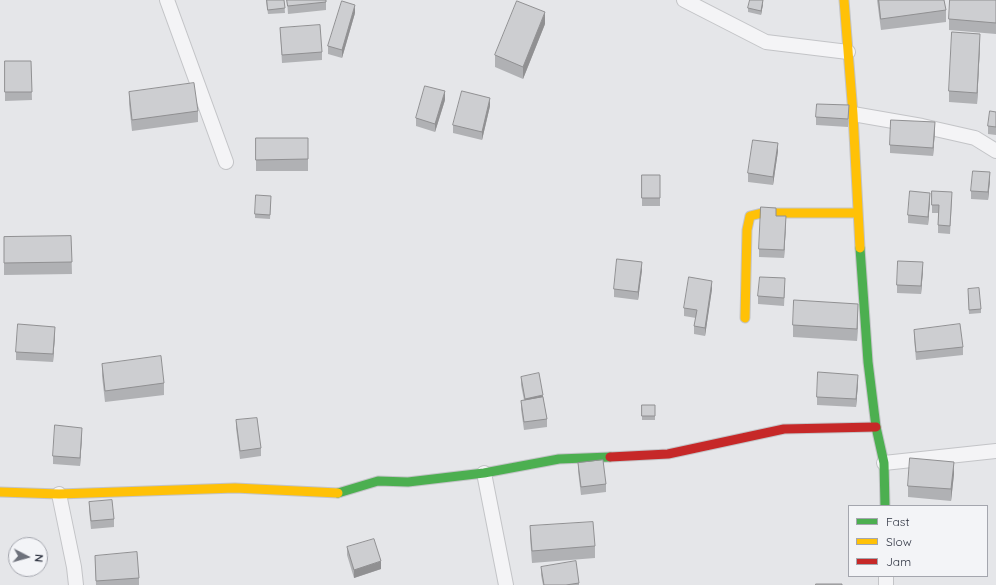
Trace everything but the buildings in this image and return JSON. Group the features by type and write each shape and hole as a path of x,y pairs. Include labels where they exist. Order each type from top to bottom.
{"street":[{"path":"167,0 226,162"},
{"path":"684,0 766,42 848,52"},
{"path":"844,0 853,114 868,362 876,426 884,463 885,505"},
{"path":"853,114 922,126 974,138 996,151"},
{"path":"745,318 747,230 750,216 762,214 858,213"},
{"path":"0,492 59,494 235,488 338,493 378,482 408,482 484,473 559,459 668,454 784,429 876,426"},
{"path":"884,463 996,451"},
{"path":"484,473 506,585"},
{"path":"59,494 76,585"}],"traffic: fast":[{"path":"860,248 868,362 876,427 884,463 885,505"},
{"path":"338,493 378,481 408,482 484,473 559,459 610,457"}],"traffic: slow":[{"path":"844,0 853,114 860,248"},
{"path":"745,318 747,230 750,216 762,213 857,213"},
{"path":"0,492 59,494 235,488 338,493"}],"traffic: jam":[{"path":"610,457 668,454 784,429 876,427"}]}
